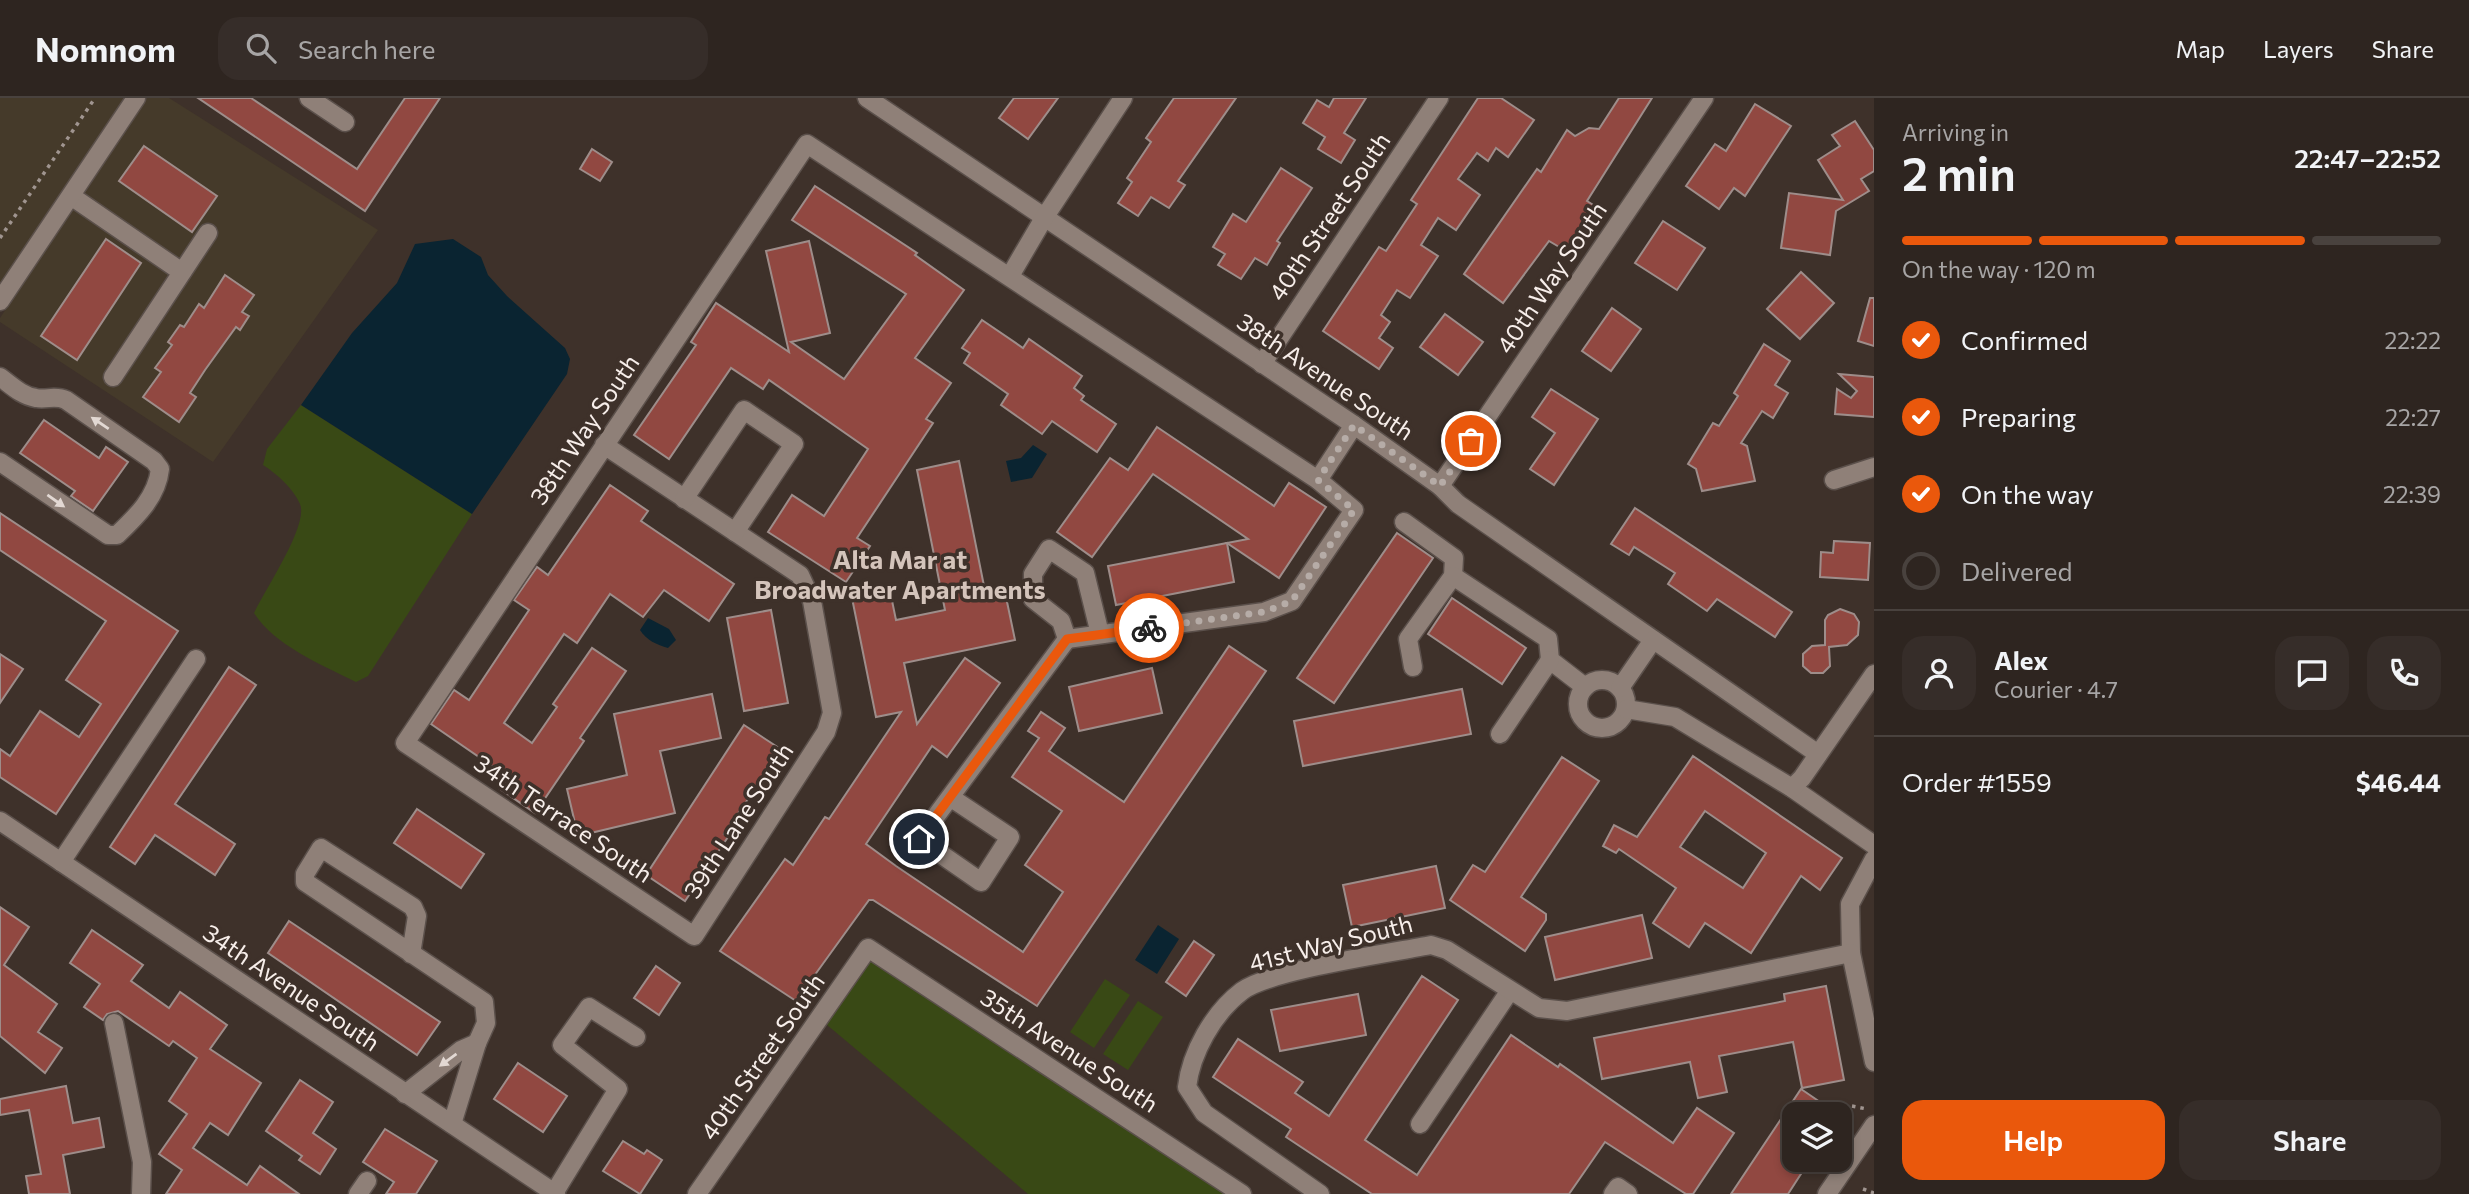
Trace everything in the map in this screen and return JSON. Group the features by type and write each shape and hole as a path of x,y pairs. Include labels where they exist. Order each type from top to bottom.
{"street":[{"path":"0,301 135,98"},
{"path":"309,98 345,122"},
{"name":"38th Avenue South","path":"867,98 1354,425 1440,486 1458,504 1818,754"},
{"path":"950,797 1010,837 981,882 919,839 950,797 1067,639 1264,612 1292,601 1354,510 1318,480 1010,276 1044,218 1124,98"},
{"name":"40th Street South","path":"1262,364 1439,98"},
{"name":"40th Way South","path":"1440,486 1704,98"},
{"name":"38th Way South","path":"405,743 807,144 1010,276"},
{"path":"71,196 182,272"},
{"path":"113,377 208,233"},
{"path":"0,377 26,396 40,399 58,397 66,400 145,455 160,469 158,483 143,508 117,535 108,535 0,462"},
{"path":"604,445 684,499 735,532 794,444 744,410 684,499"},
{"path":"1318,480 1354,425"},
{"path":"1834,480 1874,467"},
{"path":"1404,522 1454,558 1453,576 1408,639 1413,667"},
{"name":"39th Lane South","path":"694,936 826,732 832,713 812,601 800,575 735,532"},
{"path":"1067,639 1061,621 1033,599 1032,574 1049,549 1085,573 1100,634"},
{"path":"1453,576 1548,639 1550,660 1500,734"},
{"path":"1620,688 1653,640"},
{"path":"61,862 196,659"},
{"path":"1550,660 1585,687"},
{"path":"1792,788 1874,674"},
{"path":"1599,681 1620,688 1624,694 1626,709 1617,723 1610,727 1594,727 1581,717 1578,709 1585,687 1599,681"},
{"path":"1626,709 1675,717 1792,788 1874,845"},
{"name":"34th Terrace South","path":"405,743 694,936"},
{"name":"34th Avenue South","path":"0,821 555,1193"},
{"path":"411,954 416,916 413,907 321,848 305,874 305,882 411,954 484,1002 486,1023 477,1043 452,1124"},
{"path":"1874,859 1850,904 1850,953 1874,1062"},
{"name":"41st Way South","path":"1316,1191 1204,1113 1186,1087 1189,1063 1213,1023 1242,991 1278,977 1431,945 1447,950 1509,992 1539,1008 1567,1011 1850,953"},
{"name":"40th Street South","path":"697,1194 869,948"},
{"name":"35th Avenue South","path":"869,948 1242,1194"},
{"path":"1420,1124 1509,992"},
{"path":"555,1193 618,1089 562,1045 589,1007 636,1037"},
{"path":"114,1023 142,1162 141,1194"},
{"path":"405,1094 461,1050 477,1043"},
{"path":"1827,1194 1874,1125"}],"path":[{"path":"0,238 95,98"},
{"path":"1852,1106 1874,1110"},
{"path":"1863,1189 1874,1193"}],"shaded area":[{"path":"0,98 124,98 0,284"},
{"path":"147,98 169,98 378,230 213,462 0,322 0,318"}],"green space":[{"path":"301,405 472,514 368,676 356,682 286,644 254,613 292,542 301,514 300,504 293,492 263,465 267,449"},
{"path":"870,939 1244,1194 1028,1194 820,1019"},
{"path":"1105,979 1130,995 1094,1048 1070,1032"},
{"path":"1138,1001 1163,1017 1128,1070 1103,1054"}],"water":[{"path":"453,239 481,257 488,275 507,296 565,348 570,359 567,374 472,514 301,405 352,333 397,283 415,244"},
{"path":"1033,445 1047,454 1032,478 1011,482 1006,461 1021,458"},
{"path":"648,618 669,629 676,640 668,648 652,642 640,630"},
{"path":"1158,925 1179,939 1157,974 1135,960"}],"building":[{"path":"198,98 251,98 357,169 405,98 440,98 365,211"},
{"path":"1014,98 1058,98 1028,139 999,118"},
{"path":"1174,98 1236,98 1178,181 1185,185 1169,208 1151,197 1138,216 1118,203 1132,182 1127,178 1151,142 1146,138"},
{"path":"1334,98 1366,98 1344,133 1355,140 1341,163 1318,149 1325,137 1303,123 1317,100 1329,107"},
{"path":"1478,98 1501,98 1534,120 1508,157 1496,148 1488,161 1477,153 1458,179 1480,195 1456,230 1438,218 1421,245 1438,256 1410,298 1397,290 1381,315 1390,322 1379,338 1393,348 1379,369 1323,331 1379,247 1386,251 1417,204 1411,200"},
{"path":"1619,98 1652,98 1587,201 1595,206 1566,251 1549,241 1503,303 1464,274 1537,169 1541,172 1567,130 1575,136 1589,128 1599,129"},
{"path":"1755,104 1791,126 1745,196 1734,188 1719,209 1686,186 1715,144 1726,151"},
{"path":"1855,121 1874,150 1874,171 1861,179 1869,191 1836,211 1830,255 1781,248 1789,193 1843,200 1818,160 1840,146 1832,135"},
{"path":"144,146 217,196 192,232 119,181"},
{"path":"592,149 612,162 600,181 580,169"},
{"path":"1281,168 1312,188 1277,241 1280,243 1267,265 1255,258 1241,279 1218,265 1225,254 1213,247 1233,214 1246,222"},
{"path":"815,186 917,253 915,255 964,290 915,358 951,383 926,419 933,423 857,538 870,546 846,582 768,532 792,495 824,516 868,449 769,380 763,389 731,368 669,459 634,435 696,345 691,342 716,303 789,352 766,251 809,241 830,333 791,342 844,379 906,294 792,220"},
{"path":"1663,221 1705,248 1677,290 1635,263"},
{"path":"106,239 141,263 77,360 41,336"},
{"path":"1801,272 1834,303 1800,339 1767,309"},
{"path":"225,275 254,295 242,312 249,316 240,330 236,327 205,370 190,393 196,397 179,422 143,397 161,372 155,368 172,345 168,342 180,325 184,327 199,304 204,308"},
{"path":"1870,298 1874,298 1874,346 1858,341"},
{"path":"1612,308 1641,329 1611,371 1582,351"},
{"path":"1445,314 1483,342 1458,375 1420,347"},
{"path":"982,320 1023,348 1029,339 1082,376 1074,388 1084,396 1081,400 1116,424 1097,452 1052,421 1042,434 1001,405 1008,394 964,363 970,353 962,348"},
{"path":"1764,344 1790,361 1775,385 1788,393 1773,418 1762,411 1741,443 1747,446 1755,481 1702,491 1696,469 1688,464 1713,423 1719,426 1738,396 1734,393"},
{"path":"1839,374 1874,377 1874,417 1835,414 1837,389 1851,398 1857,391"},
{"path":"1551,389 1598,419 1554,485 1530,469 1555,433 1532,417"},
{"path":"44,420 99,458 106,447 128,462 93,511 71,496 75,491 20,453"},
{"path":"1157,427 1274,506 1289,483 1326,507 1279,578 1227,543 1248,539 1153,474 1092,557 1057,532 1110,458 1128,470"},
{"path":"959,461 987,601 1006,597 1015,640 904,663 917,724 965,658 1000,683 947,757 932,746 866,844 896,866 1023,952 1063,892 1025,865 1062,811 1012,777 1039,738 1028,731 1041,712 1065,728 1049,751 1124,802 1229,646 1266,671 1037,1006 873,900 869,900 796,1001 720,951 785,859 793,865 825,817 829,819 901,712 876,717 852,598 890,591 896,620 945,610 917,470"},
{"path":"610,485 648,511 641,521 734,584 709,621 664,590 643,617 610,594 577,643 564,634 504,723 532,743 557,707 553,704 592,648 626,671 580,738 584,741 535,813 500,789 508,777 431,724 454,690 469,700 529,610 514,600 537,567 548,575"},
{"path":"1635,508 1792,612 1775,637 1717,599 1707,611 1668,584 1675,573 1634,547 1629,555 1611,544"},
{"path":"0,513 178,631 56,814 0,777 0,749 10,756 40,711 79,737 101,704 66,680 106,621 0,550"},
{"path":"1397,533 1433,558 1334,703 1297,678"},
{"path":"1834,541 1870,543 1868,580 1820,577 1821,552 1833,553"},
{"path":"1227,543 1234,582 1116,605 1108,566"},
{"path":"1452,598 1526,648 1502,684 1428,634"},
{"path":"1840,609 1854,614 1859,622 1858,635 1847,645 1829,647 1830,666 1823,673 1811,673 1803,666 1803,654 1812,646 1825,645 1825,620 1828,615"},
{"path":"771,610 788,703 744,711 727,618"},
{"path":"0,654 23,669 0,703"},
{"path":"229,667 256,685 175,804 235,844 215,875 155,835 135,864 110,847"},
{"path":"1152,668 1162,713 1079,731 1069,687"},
{"path":"1462,689 1471,734 1303,766 1294,721"},
{"path":"712,694 721,738 660,751 675,813 578,836 567,789 627,775 614,714"},
{"path":"744,725 782,750 724,834 728,837 685,901 646,875"},
{"path":"1693,756 1842,858 1820,890 1801,876 1751,953 1705,923 1689,947 1653,923 1676,888 1619,849 1616,853 1603,846 1614,825 1637,837","holes":["1705,811 1766,853 1743,888 1680,847"]},
{"path":"1562,757 1599,781 1521,897 1546,914 1546,920 1525,951 1450,900 1473,865 1485,872"},
{"path":"417,809 484,854 461,888 394,843"},
{"path":"1436,866 1445,908 1352,927 1343,885"},
{"path":"0,907 29,927 4,965 57,1004 38,1032 62,1048 45,1073 0,1036"},
{"path":"1642,915 1652,958 1555,980 1545,937"},
{"path":"289,921 440,1022 417,1055 268,953"},
{"path":"92,930 143,965 131,981 169,1008 180,992 227,1025 210,1049 261,1083 228,1135 210,1123 193,1148 247,1185 260,1166 299,1194 166,1194 182,1170 159,1154 187,1114 169,1101 197,1058 173,1041 169,1046 118,1011 107,1014 103,1020 84,1007 100,984 70,963"},
{"path":"1194,941 1214,955 1186,996 1166,982"},
{"path":"656,966 680,983 659,1015 634,998"},
{"path":"1422,976 1458,1000 1365,1140 1417,1175 1511,1035 1558,1067 1560,1064 1673,1143 1697,1108 1734,1133 1693,1194 1686,1194 1605,1142 1569,1194 1372,1194 1286,1137 1291,1129 1213,1077 1238,1039 1303,1082 1295,1093 1329,1116"},
{"path":"1826,986 1844,1080 1802,1088 1793,1042 1719,1056 1727,1092 1698,1098 1690,1062 1602,1079 1594,1038 1785,1001 1784,994"},
{"path":"1358,994 1366,1035 1280,1051 1271,1010"},
{"path":"518,1063 567,1096 543,1132 494,1099"},
{"path":"300,1080 333,1102 313,1133 336,1149 320,1174 299,1160 302,1156 266,1131"},
{"path":"66,1086 73,1123 99,1118 104,1147 63,1155 70,1194 29,1194 26,1176 41,1174 29,1110 0,1115 0,1099"},
{"path":"1801,1089 1820,1102 1792,1102"},
{"path":"1782,1118 1782,1172 1802,1172 1788,1194 1731,1194"},
{"path":"385,1129 437,1161 416,1194 386,1194 394,1182 363,1162"},
{"path":"623,1141 644,1154 647,1150 662,1160 640,1194 603,1171"}],"way so far":[{"path":"1149,628 1264,612 1292,601 1354,510 1318,480 1354,425 1440,486 1471,441"}],"district":[{"name":"Alta Mar at Broadwater Apartments","path":"900,575"}],"route":[{"path":"919,839 1067,639 1149,628"}]}
